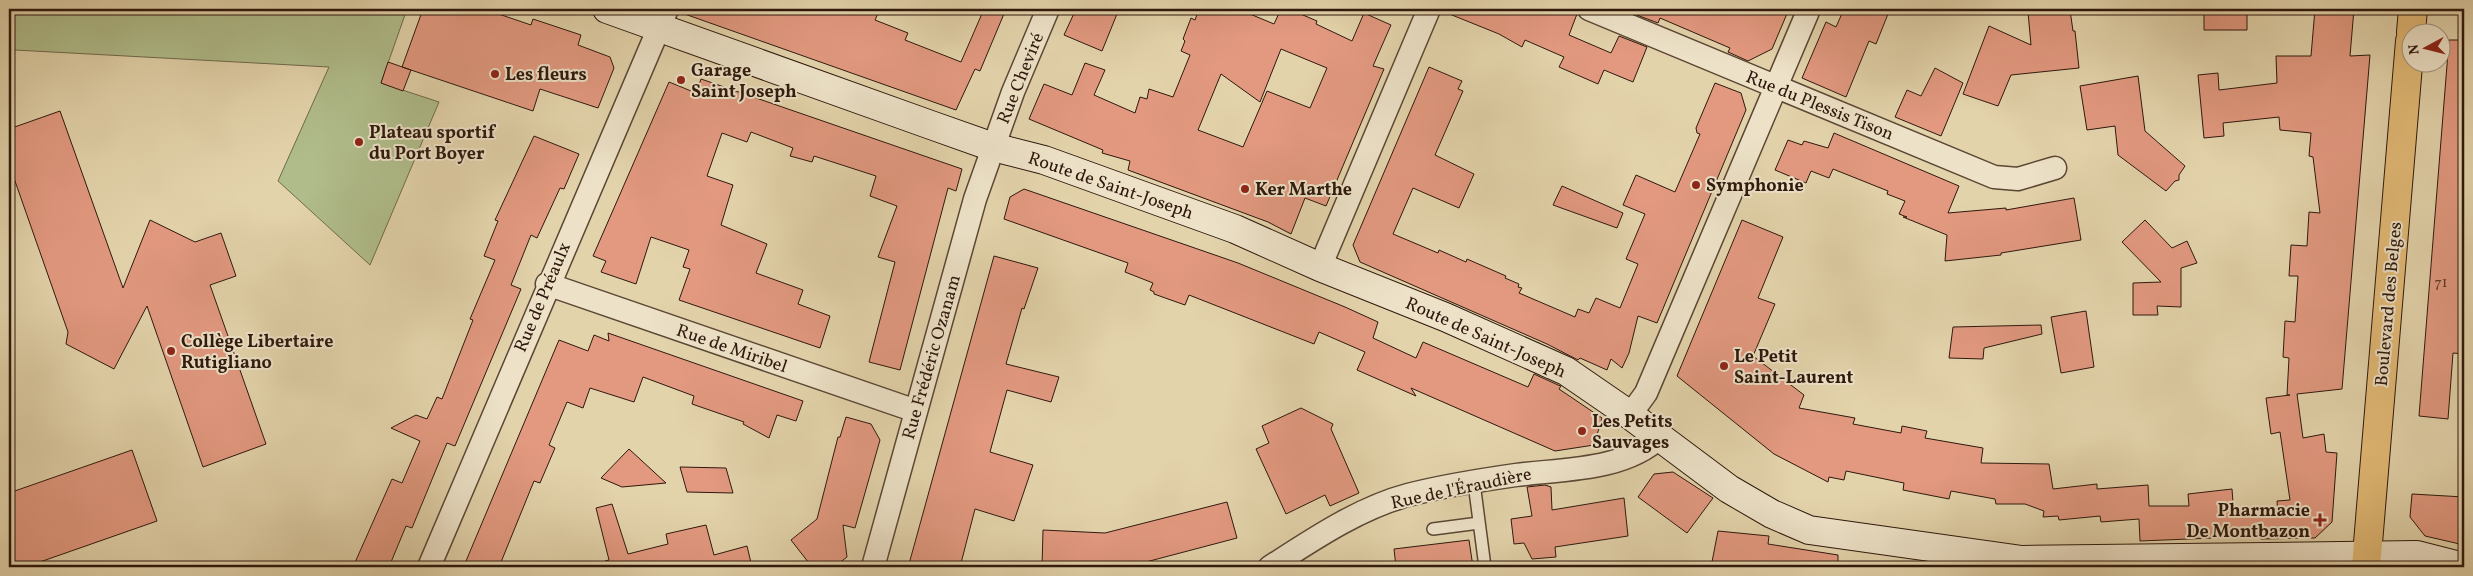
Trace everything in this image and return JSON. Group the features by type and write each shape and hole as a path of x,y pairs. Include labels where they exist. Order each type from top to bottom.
{"main road":[{"path":"2412,22 2413,9"},
{"name":"Boulevard des Belges","path":"2367,561 2407,72"}],"street":[{"name":"Route de Saint-Joseph","path":"607,9 662,18 993,147 1044,160 1217,222 1320,267 1436,313 1566,371 1630,415 1729,488 1772,514 1809,530 2022,564 2197,560 2367,561 2417,555 2464,567"},
{"name":"Rue Cheviré","path":"993,147 1013,92 1048,9"},
{"path":"1320,267 1429,9"},
{"name":"Rue du Plessis Tison","path":"1589,9 1994,177 2018,179 2055,168"},
{"path":"1630,415 1646,393 1809,9"},
{"name":"Rue de Préaulx","path":"429,567 662,18"},
{"name":"Rue Frédéric Ozanam","path":"873,567 975,200 993,147"},
{"name":"Rue de Miribel","path":"548,284 916,411"},
{"name":"Rue de l'Éraudière","path":"1279,564 1375,507 1408,495 1614,462 1649,447 1660,437"}],"lane":[{"path":"1474,483 1485,567"},
{"path":"1433,529 1479,523"}],"green space":[{"name":"Plateau sportif du Port Boyer","path":"9,9 407,9 381,83 439,102 370,265 278,181 329,67 15,50 9,52"}],"building":[{"path":"423,9 484,9 531,25 533,19 581,35 578,45 610,57 614,68 598,108 540,89 533,111 402,67"},
{"path":"680,9 880,9 875,20 908,33 905,40 961,62 984,9 1006,9 980,71 975,69 956,110 679,12"},
{"path":"1076,9 1119,9 1102,51 1064,35"},
{"path":"1199,9 1238,9 1274,24 1281,9 1289,9 1317,21 1316,24 1352,41 1364,13 1391,25 1373,66 1384,69 1326,206 1305,198 1291,234 1268,222 1128,170 1130,161 1102,153 1103,150 1029,119 1044,84 1072,95 1085,63 1105,70 1094,95 1135,113 1140,97 1147,99 1149,89 1173,97 1190,55 1181,51 1185,41 1183,39 1191,18 1195,20","holes":["1281,49 1327,68 1310,108 1267,91 1243,147 1198,130 1221,74 1260,102"]},
{"path":"1442,9 1576,9 1577,14 1569,35 1611,53 1619,36 1647,47 1633,82 1604,70 1598,84 1559,67 1564,57 1525,40 1522,47 1499,34 1442,11"},
{"path":"1631,9 1789,9 1772,49 1748,61 1728,52 1730,48 1660,18 1658,23 1629,12"},
{"path":"1844,9 1890,9 1876,44 1869,41 1846,97 1802,78 1826,22 1836,27"},
{"path":"2059,9 2059,11 2070,10 2073,31 2075,31 2079,68 2011,75 1998,106 1963,94 1989,26 2031,45 2028,12"},
{"path":"2204,9 2247,9 2247,30 2204,30"},
{"path":"2315,9 2354,9 2350,56 2370,55 2342,389 2297,394 2303,438 2324,434 2326,452 2337,453 2332,522 2315,538 2261,539 2261,536 2140,541 2139,519 2101,522 2100,516 2059,520 2058,516 2043,517 2044,511 2025,504 1996,504 1995,499 1951,491 1949,499 1903,490 1904,483 1846,471 1844,480 1829,477 1828,482 1774,454 1677,376 1742,220 1783,237 1758,298 1775,304 1753,356 1804,395 1799,408 1855,418 1853,424 1901,433 1902,426 1927,431 1925,438 1983,448 1981,463 2049,464 2053,489 2097,484 2097,489 2148,485 2149,506 2189,506 2188,494 2232,489 2234,516 2278,515 2277,501 2290,500 2280,432 2271,434 2266,398 2290,395 2287,395 2289,358 2283,357 2285,321 2295,322 2298,276 2289,276 2291,245 2307,246 2309,212 2320,213 2313,157 2309,156 2311,133 2280,130 2279,117 2223,123 2224,136 2204,138 2198,75 2218,73 2219,90 2277,83 2276,56 2311,56"},
{"path":"2450,40 2464,40 2464,354 2453,353 2448,419 2419,416 2446,72 2450,72"},
{"path":"388,62 411,70 403,91 381,83"},
{"path":"1429,67 1462,81 1458,89 1463,91 1435,155 1474,174 1459,208 1413,188 1393,234 1438,253 1439,250 1466,262 1467,259 1506,276 1505,278 1519,284 1518,287 1522,288 1519,293 1575,317 1578,309 1589,313 1596,298 1620,308 1638,264 1626,259 1645,214 1623,205 1636,175 1675,192 1700,134 1697,133 1696,128 1715,83 1741,93 1746,110 1657,323 1638,316 1629,353 1622,368 1611,359 1607,370 1580,358 1578,360 1547,344 1360,262 1353,245"},
{"path":"1935,68 1963,83 1941,136 1895,117 1907,90 1921,96"},
{"path":"2138,76 2145,131 2185,166 2179,175 2179,180 2175,181 2166,191 2118,155 2115,126 2087,130 2080,86"},
{"path":"701,79 962,169 956,191 948,188 900,370 869,362 895,262 878,257 897,206 870,196 876,176 814,156 812,162 790,156 793,148 751,132 747,142 722,133 707,176 733,185 721,225 767,244 756,273 803,290 798,304 830,316 820,348 679,300 690,269 683,267 689,250 651,237 636,284 601,272 606,261 593,256 669,82 696,93"},
{"path":"60,111 123,288 150,220 195,242 221,233 236,276 210,285 266,444 203,467 147,306 114,369 66,344 68,332 9,164 9,129"},
{"path":"1834,133 1959,186 1948,213 2006,208 2006,210 2074,198 2081,240 2001,253 2001,255 1945,261 1947,235 1903,217 1907,217 1899,214 1905,201 1887,194 1888,191 1833,169 1829,178 1811,171 1806,183 1775,170 1788,140 1802,145 1804,141 1828,148"},
{"path":"534,136 579,154 564,189 560,188 537,238 531,235 511,285 521,289 455,446 447,443 412,528 406,526 389,567 353,567 392,479 402,483 420,441 391,428 416,415 427,419 437,397 442,399 473,320 470,319 495,260 484,256 498,221 495,220"},
{"path":"1562,186 1623,213 1617,228 1553,205"},
{"path":"1024,189 1238,263 1345,307 1378,322 1373,338 1416,358 1423,342 1528,387 1534,374 1561,386 1559,389 1602,418 1594,445 1555,451 1411,388 1416,396 1357,370 1365,352 1319,332 1314,344 1189,295 1185,305 1154,294 1150,290 1153,283 1125,272 1128,263 1004,219 1010,197"},
{"path":"2145,220 2172,248 2187,241 2197,263 2181,268 2181,307 2157,306 2158,315 2133,315 2133,283 2161,282 2122,242"},
{"path":"994,256 1038,268 1024,309 1022,308 1006,364 1059,377 1051,402 1007,390 990,452 1033,465 1014,521 975,509 960,567 920,567 909,564"},
{"path":"2086,311 2094,367 2061,373 2051,317"},
{"path":"2041,325 2042,334 1984,348 1983,359 1949,358 1953,327"},
{"path":"608,333 803,401 796,421 777,415 769,438 743,424 744,422 692,404 694,396 643,377 634,402 590,388 583,408 567,402 549,445 555,448 540,483 534,481 499,567 479,567 466,561 559,340 588,351 594,335 609,341"},
{"path":"1301,408 1333,424 1331,429 1359,493 1330,506 1325,495 1286,514 1256,449 1269,443 1262,426"},
{"path":"846,417 871,424 880,440 855,528 843,525 847,557 834,567 812,567 791,540 817,519 838,437 840,437"},
{"path":"629,449 666,483 622,487 601,478"},
{"path":"132,450 157,521 37,563 38,567 9,567 9,493"},
{"path":"680,467 726,468 733,493 687,492"},
{"path":"1673,472 1713,498 1687,533 1638,497 1654,474"},
{"path":"1545,485 1551,487 1552,510 1624,498 1628,536 1555,547 1556,557 1532,559 1524,543 1514,544 1511,519 1532,516 1527,487"},
{"path":"2412,494 2464,497 2464,545 2425,536 2410,517"},
{"path":"1227,502 1237,538 1127,567 1042,567 1043,530 1105,533"},
{"path":"612,504 628,554 668,544 666,534 706,525 714,555 747,546 752,567 606,567 605,561 609,560 596,508"},
{"path":"1718,531 1769,536 1768,544 1838,555 1838,567 1711,567"},
{"path":"1469,540 1473,567 1396,567 1394,549"}],"place":[{"name":"Les fleurs","path":"495,74"},
{"name":"Garage Saint Joseph","path":"681,80"},
{"name":"Plateau sportif du Port Boyer","path":"359,142"},
{"name":"Symphonie","path":"1696,185"},
{"name":"Ker Marthe","path":"1245,189"},
{"name":"Collège Libertaire Rutigliano","path":"171,351"},
{"name":"Le Petit Saint-Laurent","path":"1724,366"},
{"name":"Les Petits Sauvages","path":"1582,431"},
{"name":"Pharmacie De Montbazon","path":"2320,520"}]}
